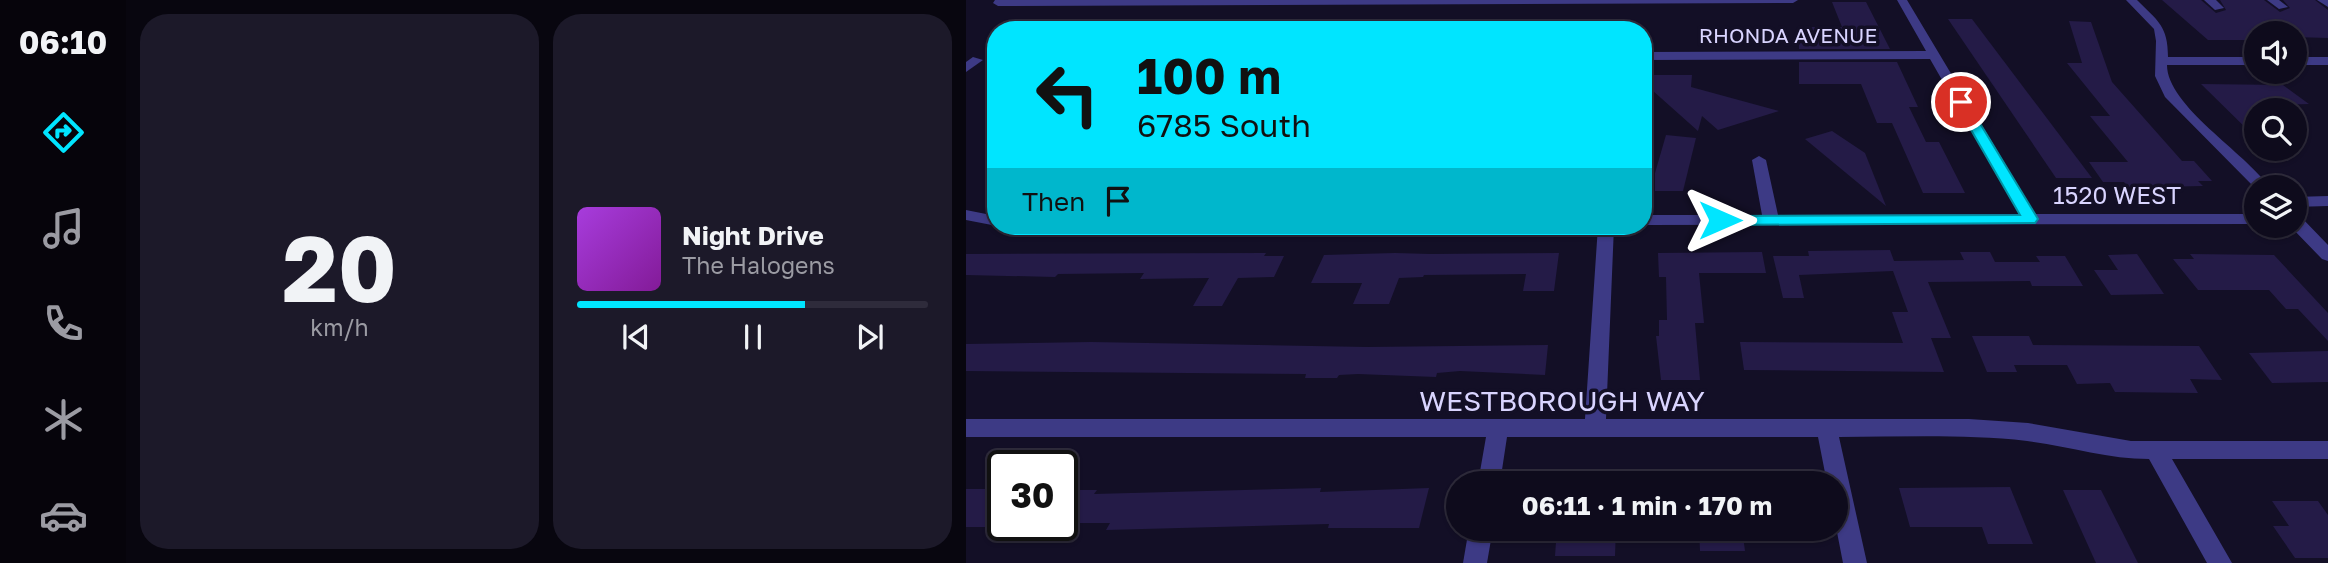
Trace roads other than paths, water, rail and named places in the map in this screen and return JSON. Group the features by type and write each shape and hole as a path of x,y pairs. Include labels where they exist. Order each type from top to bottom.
{"street":[{"path":"1002,0 998,3 1793,0"},
{"path":"1902,0 2030,219"},
{"path":"2131,0 2160,28 2161,76 2172,97 2250,175"},
{"path":"2272,0 2283,7"},
{"path":"2322,0 2328,4"},
{"name":"RHONDA AVENUE","path":"1652,56 1933,55"},
{"path":"966,68 977,60"},
{"path":"2161,61 2244,61"},
{"path":"2307,61 2328,61"},
{"path":"1759,160 1771,220"},
{"path":"2307,202 2328,201"},
{"path":"966,215 987,219"},
{"name":"1520 WEST","path":"1652,220 2244,219"},
{"path":"2307,233 2328,255"},
{"path":"1595,429 1606,235"},
{"name":"WESTBOROUGH WAY","path":"966,428 2006,430 2131,450 2328,450"},
{"path":"1827,428 1855,563"},
{"path":"1491,471 1498,430"},
{"path":"2156,451 2220,563"},
{"path":"1475,563 1479,541"}]}
